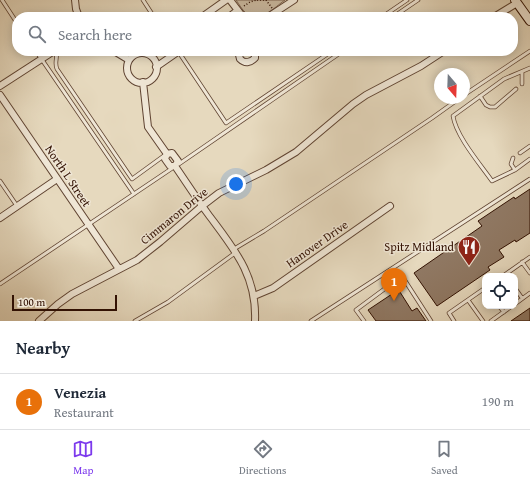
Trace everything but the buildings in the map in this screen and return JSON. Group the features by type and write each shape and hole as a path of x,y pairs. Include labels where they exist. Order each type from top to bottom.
{"main road":[{"path":"516,2 530,21"}],"street":[{"path":"75,0 77,12"},
{"path":"209,12 226,0"},
{"path":"230,0 237,11"},
{"path":"272,12 294,0"},
{"path":"501,12 516,2"},
{"path":"0,86 46,56"},
{"path":"122,56 129,60"},
{"path":"134,56 129,60 127,66 128,74 134,80 143,82 147,81 154,75 156,67 152,56"},
{"path":"156,67 171,56"},
{"path":"239,56 240,59 250,62 254,56"},
{"name":"Cimmaron Drive","path":"39,321 72,294 137,260 219,193 266,170 296,152 353,104 384,84 421,66 436,56"},
{"path":"143,82 148,127 167,154 165,159 170,166 175,166 202,206 236,251 248,273 254,296 255,321"},
{"name":"North L Street","path":"0,95 119,269"},
{"path":"0,218 57,179"},
{"name":"Hanover Drive","path":"254,296 273,288 390,206"}],"lane":[{"path":"2,0 12,15"},
{"path":"143,0 151,12"},
{"path":"389,12 407,0"},
{"path":"400,12 418,0"},
{"path":"470,91 530,50"},
{"path":"39,56 134,194"},
{"path":"57,56 57,69 132,179 167,154"},
{"path":"181,56 226,123 325,56"},
{"path":"0,284 336,56"},
{"path":"530,68 504,79 452,116 454,123 465,143 492,181 514,170 530,159"},
{"path":"522,72 522,84"},
{"path":"480,96 486,105 495,107 516,89"},
{"path":"136,321 168,302 264,231 452,104"},
{"path":"520,153 530,146"},
{"path":"513,158 511,164 514,170"},
{"path":"311,321 530,179"},
{"path":"0,181 17,206"},
{"path":"508,273 530,257"},
{"path":"522,262 530,273"},
{"path":"364,321 356,310 402,276 431,321"},
{"path":"454,321 449,313 482,290"},
{"path":"518,292 522,298"},
{"path":"518,301 530,293"},
{"path":"468,300 483,321"},
{"path":"491,321 508,309"}],"path":[{"path":"240,4 243,7 250,2 266,0 272,8"}],"shaded area":[{"path":"236,0 285,0 268,12 245,12"}],"place":[{"name":"Spitz Midland","path":"469,266"},
{"name":"Venezia","path":"394,301"}]}
